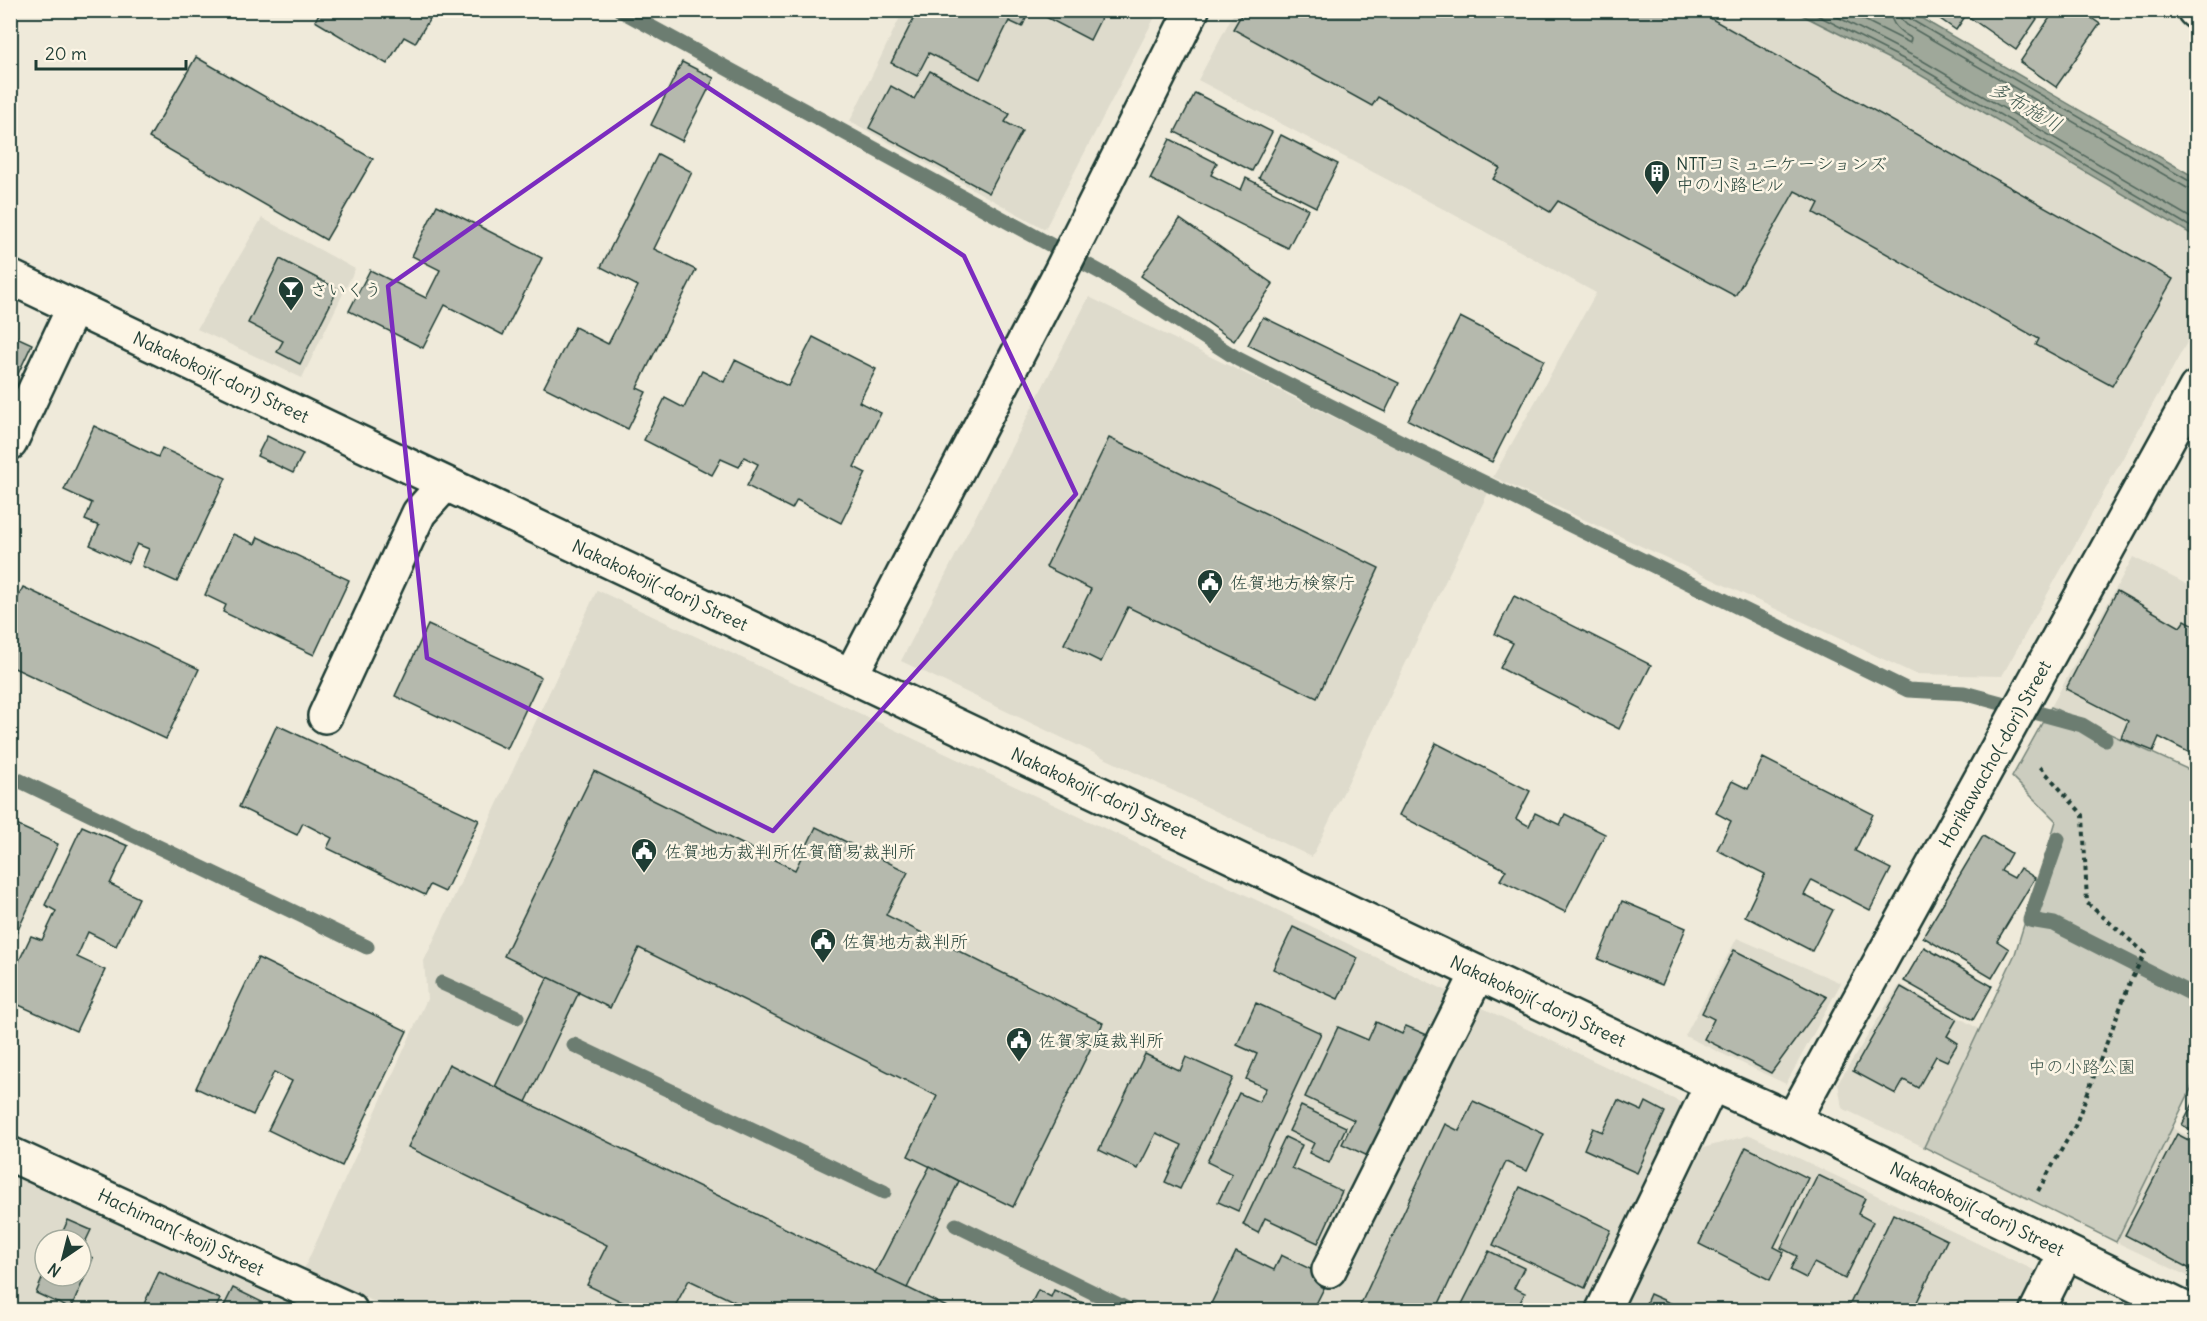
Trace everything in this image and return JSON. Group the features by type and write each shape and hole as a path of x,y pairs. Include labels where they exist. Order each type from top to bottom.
{"street":[{"path":"851,675 1068,257 1192,10"},
{"name":"Nakakokoji(-dori) Street","path":"10,278 1712,1084 1793,1120 2187,1311"},
{"path":"10,443 74,307"},
{"name":"Horikawacho(-dori) Street","path":"1793,1120 2196,388"},
{"path":"325,716 419,513 445,484"},
{"path":"1329,1270 1478,973"},
{"path":"1603,1311 1712,1084"},
{"name":"Hachiman(-koji) Street","path":"10,1154 350,1311"},
{"path":"2037,1311 2066,1252"}],"path":[{"path":"2017,715 2083,815 2087,903 2145,954 2130,982 2075,1126 2017,1228"}],"highlighted area":[{"path":"689,75 964,256 1076,494 773,831 427,658 388,286"}],"shaded area":[{"path":"903,11 1158,11 1045,229 850,121"},
{"path":"1235,11 1794,11 1917,73 2196,237 2196,326 2002,676 1915,674 1493,477 1596,293 1449,212 1198,80"},
{"path":"262,218 355,269 302,378 197,329"},
{"path":"1089,297 1488,493 1312,857 901,661"},
{"path":"2133,557 2196,589 2196,616 2131,743 2051,707"},
{"path":"597,590 1684,1104 1584,1310 392,1310 304,1269 427,999 424,961"},
{"path":"1737,938 1841,983 1786,1084 1685,1036"},
{"path":"1900,984 1979,1029 1924,1147 1842,1108 1838,1083"},
{"path":"2172,1128 2196,1140 2196,1280 2116,1242"},
{"path":"1750,1135 2042,1274 2025,1310 1624,1310 1703,1148"},
{"path":"11,1175 303,1310 11,1310"}],"green space":[{"name":"中の小路公園","path":"2051,707 2196,773 2196,1079 2116,1242 1924,1147 2015,954 2056,821 2012,777"}],"water":[{"name":"多布施川","path":"1794,11 1909,11 2196,178 2196,237 1917,73"}],"building":[{"path":"321,10 435,10 415,43 404,37 387,64 315,21"},
{"path":"918,10 1030,10 1022,27 1009,21 980,79 929,53 917,76 891,63"},
{"path":"1037,10 1105,10 1090,40 1036,12"},
{"name":"NTTコミュニケーションズ 中の小路ビル","path":"1244,10 1696,10 2173,279 2112,386 2036,345 2039,339 1814,213 1819,203 1795,191 1735,296 1558,201 1550,212 1493,179 1500,168 1378,97 1372,106 1233,29"},
{"path":"1935,10 2043,10 2016,50 1966,15 1956,30 1933,14"},
{"path":"2055,10 2080,10 2100,24 2056,87 2020,62"},
{"path":"196,57 373,159 326,240 149,138"},
{"path":"682,62 714,78 682,141 651,125"},
{"path":"930,71 1010,114 1005,122 1022,131 989,193 869,128 891,86 914,99"},
{"path":"1195,93 1272,132 1252,171 1175,132"},
{"path":"1281,135 1338,164 1316,207 1259,178"},
{"path":"1170,139 1217,163 1211,175 1241,190 1246,178 1308,209 1288,248 1150,179"},
{"path":"658,154 692,172 654,249 696,270 637,388 646,392 628,429 544,387 575,327 608,344 638,286 601,267"},
{"path":"437,205 542,258 503,335 445,305 423,348 349,311 370,270 426,298 440,270 412,256"},
{"path":"1180,219 1273,284 1234,341 1141,276"},
{"path":"280,259 338,289 300,364 277,352 283,341 248,323"},
{"path":"1263,317 1399,383 1385,412 1248,345"},
{"path":"1460,317 1544,360 1492,462 1408,420"},
{"path":"10,334 32,344 10,391"},
{"path":"813,337 876,369 859,402 881,413 854,467 866,473 841,523 797,500 792,509 747,486 758,464 744,457 739,467 721,459 712,475 644,440 665,398 684,408 702,371 724,382 735,360 788,386"},
{"path":"94,426 158,457 162,448 226,478 177,582 142,566 149,549 137,544 128,563 90,545 99,526 85,520 92,503 64,490"},
{"path":"267,436 303,454 293,473 257,456"},
{"path":"1109,438 1379,568 1317,698 1128,607 1101,662 1064,644 1091,589 1046,567"},
{"path":"233,534 255,544 258,537 349,580 314,655 223,612 226,605 205,595"},
{"path":"23,587 199,669 166,739 10,666 10,614"},
{"path":"2117,591 2180,627 2185,620 2196,626 2196,747 2192,754 2159,737 2153,751 2121,738 2128,721 2066,689"},
{"path":"1514,596 1651,665 1619,729 1500,668 1513,643 1495,634"},
{"path":"428,625 541,677 507,749 395,696"},
{"path":"277,725 479,820 445,892 430,885 425,895 327,848 332,838 303,823 297,835 239,807"},
{"path":"1436,743 1530,791 1516,819 1529,826 1535,813 1560,825 1565,814 1605,834 1565,912 1500,880 1506,870 1399,815"},
{"path":"1763,758 1873,814 1855,851 1891,869 1870,910 1812,880 1804,895 1833,910 1812,951 1745,916 1765,874 1717,850 1731,821 1716,813 1732,781 1748,789"},
{"path":"594,771 795,870 816,827 908,872 886,915 1103,1023 1013,1207 908,1156 937,1096 639,948 610,1008 504,956"},
{"path":"10,822 58,844 10,947"},
{"path":"82,826 128,846 110,884 139,898 116,946 88,932 77,957 105,970 76,1031 10,1001 10,980 31,936 42,940 56,911 45,905"},
{"path":"1983,836 2011,853 2001,871 2014,878 2020,868 2035,878 1997,941 2009,949 1992,978 1923,937"},
{"path":"1622,901 1686,928 1662,985 1598,959"},
{"path":"1293,927 1358,958 1338,999 1273,969"},
{"path":"1924,947 1992,986 1973,1020 1904,981"},
{"path":"1734,950 1827,997 1771,1073 1704,1039 1714,1019 1702,1013"},
{"path":"258,958 407,1031 342,1166 268,1130 292,1081 274,1072 253,1115 196,1088"},
{"path":"548,977 579,992 526,1102 495,1087"},
{"path":"1901,987 1957,1019 1947,1036 1958,1043 1947,1061 1936,1056 1918,1088 1904,1080 1896,1094 1853,1071"},
{"path":"1256,1003 1321,1033 1238,1211 1218,1202 1232,1174 1207,1162 1239,1093 1259,1102 1266,1088 1246,1079 1257,1054 1237,1045"},
{"path":"1376,1022 1402,1034 1406,1026 1427,1035 1370,1157 1342,1144 1354,1120 1305,1097 1338,1027 1368,1040"},
{"path":"1145,1054 1180,1071 1186,1057 1233,1078 1180,1189 1165,1182 1182,1145 1156,1133 1138,1169 1099,1150"},
{"path":"449,1064 953,1310 752,1310 689,1280 673,1310 639,1310 587,1285 607,1245 408,1147"},
{"path":"2196,1098 2196,1133 2182,1125"},
{"path":"1618,1100 1642,1111 1646,1102 1665,1112 1637,1173 1584,1149 1593,1128 1603,1132"},
{"path":"1473,1101 1544,1134 1527,1171 1506,1162 1436,1310 1358,1310 1445,1124 1459,1131"},
{"path":"1301,1106 1346,1127 1329,1163 1309,1153 1314,1143 1289,1131"},
{"path":"2177,1134 2196,1144 2196,1272 2125,1235"},
{"path":"1285,1137 1302,1145 1292,1168 1342,1191 1318,1243 1265,1218 1258,1233 1243,1225"},
{"path":"1746,1147 1808,1178 1774,1247 1784,1252 1770,1280 1699,1244"},
{"path":"930,1166 959,1181 907,1288 875,1273"},
{"path":"1818,1175 1865,1198 1858,1214 1873,1222 1845,1279 1814,1263 1806,1278 1790,1270 1797,1256 1781,1248"},
{"path":"1520,1187 1611,1230 1585,1288 1493,1245"},
{"path":"1893,1214 1947,1240 1913,1310 1847,1310"},
{"path":"68,1220 86,1228 64,1228"},
{"path":"1489,1251 1524,1268 1514,1288 1525,1293 1516,1310 1459,1310"},
{"path":"1236,1252 1274,1270 1281,1255 1329,1278 1313,1310 1208,1310"},
{"path":"159,1272 220,1299 215,1310 154,1310 143,1306"},
{"path":"38,1288 80,1288 71,1309 36,1293"},
{"path":"233,1288 262,1302 258,1310 222,1310"},
{"path":"1038,1290 1051,1297 1054,1290 1099,1310 1028,1310"},
{"path":"1650,1294 1686,1310 1643,1310"}],"waterway":[{"path":"620,10 1113,279 1238,359 1417,450 1908,690 1964,693 2082,725 2105,739"},
{"path":"10,776 367,947"},
{"path":"2058,839 2030,920 2054,924 2196,996"},
{"path":"442,983 517,1017"},
{"path":"574,1045 884,1192"},
{"path":"956,1225 1129,1310"}],"place":[{"name":"NTTコミュニケーションズ 中の小路ビル","path":"1657,196"},
{"name":"さいくう","path":"291,312"},
{"name":"佐賀地方検察庁","path":"1210,605"},
{"name":"佐賀地方裁判所佐賀簡易裁判所","path":"644,874"},
{"name":"佐賀地方裁判所","path":"823,964"},
{"name":"佐賀家庭裁判所","path":"1019,1063"}]}
